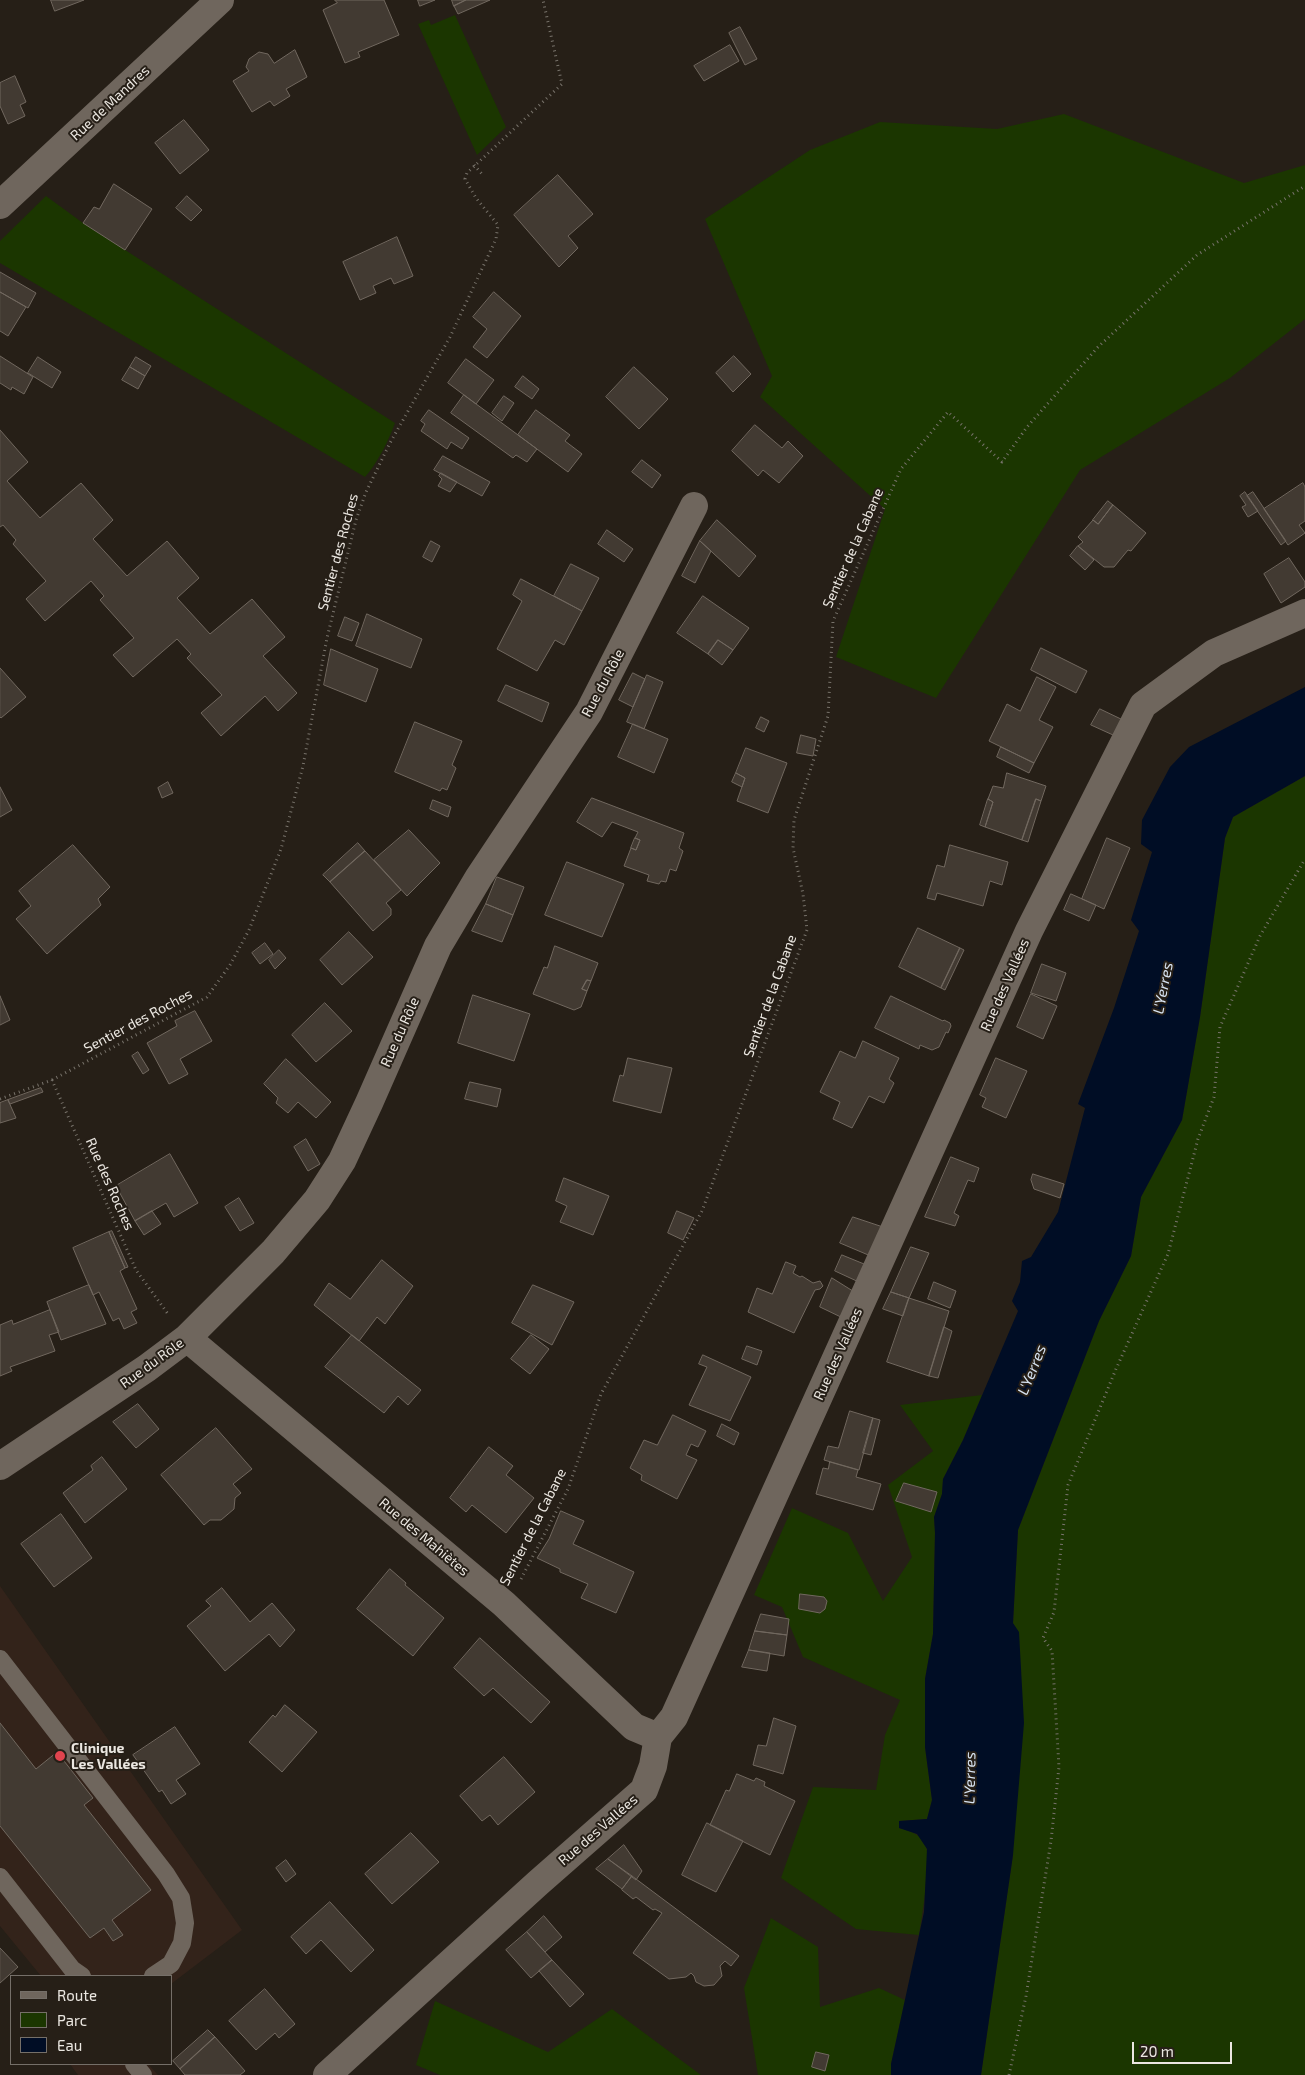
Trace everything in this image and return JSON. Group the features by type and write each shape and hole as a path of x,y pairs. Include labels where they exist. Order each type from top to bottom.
{"street":[{"name":"Rue de Mandres","path":"0,206 220,0"},
{"name":"Rue du Rôle","path":"0,1466 146,1368 187,1338 298,1225 317,1200 342,1160 438,946 479,877 589,712 694,506"},
{"name":"Rue des Vallées","path":"327,2075 538,1883 644,1790 653,1766 658,1737 674,1717 1030,931 1143,706 1214,653 1305,613"},
{"name":"Rue des Mahiètes","path":"187,1338 504,1604 634,1727 658,1737"}],"lane":[{"path":"0,1659 166,1874 181,1898 185,1923 182,1943 171,1964 154,1975"},
{"path":"0,1877 72,1969 81,1975"},
{"path":"135,2065 143,2075"}],"path":[{"path":"483,175 474,165 562,84 543,0"},
{"name":"Sentier des Roches","path":"52,1080 207,997 230,965 249,930 281,849 294,801 327,638 356,520 366,492 390,444 450,337 496,239 498,225 476,198 465,179 474,165"},
{"name":"Sentier de la Cabane","path":"504,1604 519,1582 568,1489 600,1394 702,1211 807,930 803,894 794,848 794,820 828,716 833,621 901,469 948,412 1002,462 1026,427 1098,347 1197,255 1305,186"},
{"path":"1009,2075 1028,1986 1051,1841 1059,1767 1052,1651 1043,1638 1054,1612 1068,1485 1116,1369 1168,1254 1198,1139 1214,1096 1220,1027 1260,936 1305,859"},
{"path":"0,1099 52,1080"},
{"name":"Rue des Roches","path":"52,1080 136,1270 187,1338"}],"shaded area":[{"name":"Clinique Les Vallées","path":"0,1586 242,1930 172,1983 172,1975 40,1975 0,1926"},
{"path":"71,2065 149,2065 158,2075 78,2075"}],"green space":[{"path":"455,15 506,127 477,155 418,24 429,20 431,25"},
{"path":"1064,114 1244,183 1305,165 1305,319 1230,378 1080,470 936,698 836,657 885,509 760,397 772,376 705,219 810,150 880,122 997,129"},
{"path":"46,196 83,223 395,423 382,452 365,477 0,263 0,241"},
{"path":"1305,776 1305,2075 981,2075 1013,1855 1013,1623 1018,1530 1099,1321 1131,1256 1141,1197 1182,1120 1200,1017 1225,838 1233,817"},
{"path":"982,1395 963,1440 943,1479 942,1494 934,1517 933,1634 925,1679 925,1747 932,1800 927,1819 899,1821 899,1828 910,1831 920,1837 925,1843 927,1850 926,1888 919,1935 856,1929 781,1878 813,1787 876,1790 885,1735 900,1700 803,1657 782,1607 754,1595 792,1508 848,1533 883,1601 912,1557 888,1485 933,1451 900,1405"},
{"path":"771,1918 818,1947 820,2007 879,1988 905,2000 891,2064 891,2075 758,2075 744,1988"},
{"path":"435,2001 548,2052 612,2009 701,2075 440,2075 416,2065"}],"water":[{"name":"L'Yerres","path":"1305,687 1305,776 1233,817 1225,838 1200,1017 1182,1120 1141,1197 1131,1256 1099,1321 1018,1530 1013,1623 1019,1632 1024,1723 1013,1855 981,2075 891,2075 891,2064 924,1912 927,1849 917,1834 899,1828 899,1821 927,1819 932,1800 925,1747 925,1679 933,1634 934,1517 942,1494 943,1479 963,1440 1018,1311 1012,1301 1020,1282 1022,1261 1031,1257 1058,1212 1085,1108 1078,1104 1114,1008 1139,931 1131,920 1152,852 1141,844 1142,820 1170,767 1189,747"}],"building":[{"path":"51,0 84,0 55,11"},
{"path":"335,0 384,0 399,35 358,52 360,57 345,63 323,10 337,3"},
{"path":"418,0 435,0 420,6"},
{"path":"452,0 466,0 454,6"},
{"path":"466,0 490,0 458,14 454,6"},
{"path":"740,27 757,59 745,65 729,33"},
{"path":"730,45 739,61 704,81 694,66"},
{"path":"295,50 307,77 286,89 290,96 274,106 270,101 252,112 233,81 249,71 246,67 249,59 259,52 268,54 274,63"},
{"path":"15,76 26,102 20,105 25,116 8,124 0,106 0,83"},
{"path":"184,120 209,150 180,174 155,143"},
{"path":"558,175 593,214 568,236 578,248 559,267 514,215"},
{"path":"114,184 152,209 125,250 83,223 94,207 99,209"},
{"path":"187,196 202,210 191,221 176,208"},
{"path":"397,237 413,276 394,284 391,278 373,286 376,293 360,300 343,262"},
{"path":"0,272 36,293 28,308 0,292"},
{"path":"0,292 26,307 8,336 0,331"},
{"path":"494,292 521,316 487,358 473,347 487,329 473,317"},
{"path":"0,356 33,377 24,394 12,387 11,390 0,383"},
{"path":"734,356 751,374 733,392 716,373"},
{"path":"38,357 61,372 52,388 28,373"},
{"path":"136,357 151,366 145,376 130,367"},
{"path":"466,359 494,380 476,404 448,383"},
{"path":"130,367 145,376 138,389 122,380"},
{"path":"634,367 668,399 639,429 606,397"},
{"path":"523,376 539,389 532,399 515,387"},
{"path":"464,395 537,449 527,462 516,455 513,458 451,413"},
{"path":"504,396 514,403 502,421 492,413"},
{"path":"429,410 469,438 462,449 451,442 447,449 421,431 425,424 421,421"},
{"path":"536,410 570,435 565,441 582,454 568,472 518,435"},
{"path":"755,425 782,448 788,441 803,456 779,483 763,470 758,476 732,451"},
{"path":"0,430 28,462 7,481 40,518 81,483 113,520 93,539 127,576 167,541 199,578 177,598 210,634 252,599 285,637 263,656 297,693 278,711 265,696 221,736 201,713 222,695 187,658 191,654 177,639 133,677 113,655 134,638 100,600 104,596 91,581 45,621 26,599 46,581 13,544 16,540 3,525 0,527"},
{"path":"443,456 490,482 482,496 434,470"},
{"path":"642,460 661,475 652,488 632,472"},
{"path":"441,473 457,482 450,492 438,486 442,479 439,476"},
{"path":"1303,483 1305,487 1305,521 1299,525 1305,533 1288,545 1264,509"},
{"path":"1245,492 1258,511 1248,517 1242,507 1246,505 1240,496"},
{"path":"1253,492 1286,541 1281,545 1247,496"},
{"path":"1108,501 1113,505 1098,524 1093,520"},
{"path":"1113,505 1146,533 1114,567 1104,567 1078,546 1083,542 1078,537 1093,520 1098,524"},
{"path":"717,520 756,556 739,577 700,541"},
{"path":"607,530 633,549 624,562 598,544"},
{"path":"431,541 440,546 432,562 423,557"},
{"path":"700,541 711,551 695,583 682,576"},
{"path":"1078,546 1094,560 1085,570 1070,556"},
{"path":"1289,558 1305,582 1305,587 1281,603 1264,574"},
{"path":"571,564 599,578 582,611 554,596"},
{"path":"521,579 582,611 564,645 555,640 537,671 497,649 522,601 513,595"},
{"path":"703,596 749,628 733,650 718,640 708,654 677,633"},
{"path":"367,614 422,639 411,668 356,646"},
{"path":"345,617 359,623 352,641 338,636"},
{"path":"718,640 733,650 722,665 708,654"},
{"path":"1041,648 1087,671 1076,693 1031,670"},
{"path":"331,649 378,669 366,702 324,685"},
{"path":"0,668 26,697 1,718 0,717"},
{"path":"633,673 645,679 633,707 619,700"},
{"path":"647,675 663,682 644,729 627,722"},
{"path":"1037,677 1056,687 1039,720 1053,727 1034,763 989,741 1007,704 1020,711"},
{"path":"506,685 549,703 542,722 498,701"},
{"path":"1100,709 1123,720 1113,735 1091,725"},
{"path":"761,717 769,721 764,732 756,728"},
{"path":"415,722 462,741 452,765 456,768 447,790 442,788 440,791 395,772"},
{"path":"633,724 668,739 654,773 618,757"},
{"path":"801,735 816,739 813,756 797,753"},
{"path":"1001,747 1034,763 1029,773 997,757"},
{"path":"746,748 787,763 768,813 737,801 745,778 736,773"},
{"path":"736,773 745,778 742,787 732,782"},
{"path":"1007,773 1046,786 1041,801 1036,799 1022,840 985,827 993,802 988,799 993,786 1003,788"},
{"path":"168,782 173,793 162,798 158,788"},
{"path":"0,787 12,810 0,817"},
{"path":"592,798 684,833 679,848 683,851 676,871 670,869 666,882 661,881 659,884 647,881 649,875 624,866 631,848 636,850 640,840 635,838 638,832 612,822 602,837 577,822"},
{"path":"988,799 993,802 985,827 980,825"},
{"path":"1036,799 1041,801 1028,842 1022,840"},
{"path":"433,800 451,807 448,817 430,809"},
{"path":"409,830 440,863 407,896 374,860"},
{"path":"635,838 640,840 636,850 631,848"},
{"path":"1107,838 1130,848 1104,909 1082,899"},
{"path":"358,843 365,851 330,882 323,875"},
{"path":"73,845 110,887 98,899 101,905 47,954 16,919 31,906 19,891"},
{"path":"950,845 1008,862 1002,885 990,881 983,906 937,893 935,900 927,898 937,865 944,867"},
{"path":"365,851 401,890 386,903 391,909 391,915 373,931 330,882"},
{"path":"567,862 624,884 602,937 545,915"},
{"path":"497,877 524,887 513,915 486,904"},
{"path":"1071,894 1096,905 1089,921 1064,910"},
{"path":"486,904 513,915 502,942 472,931"},
{"path":"918,928 960,948 941,988 899,967"},
{"path":"349,932 373,957 342,985 320,960"},
{"path":"265,943 273,954 260,964 252,953"},
{"path":"555,946 598,963 591,981 587,980 582,989 587,991 581,1007 574,1010 533,994 544,967 547,968"},
{"path":"960,948 964,950 945,990 941,988"},
{"path":"279,950 286,958 275,969 269,960"},
{"path":"1042,964 1066,973 1056,1001 1031,993"},
{"path":"587,980 591,981 587,991 582,989"},
{"path":"1031,994 1057,1006 1043,1039 1017,1027"},
{"path":"473,995 530,1014 514,1061 458,1043"},
{"path":"0,996 10,1020 0,1025"},
{"path":"891,996 950,1023 951,1026 948,1033 946,1032 939,1047 932,1050 920,1045 919,1049 875,1028"},
{"path":"325,1003 352,1031 316,1062 292,1035"},
{"path":"195,1011 212,1041 180,1059 188,1074 169,1084 147,1043 177,1026 175,1021"},
{"path":"863,1041 899,1058 889,1079 894,1083 884,1103 869,1096 852,1128 833,1119 840,1102 820,1092 840,1051 855,1058"},
{"path":"138,1052 149,1070 143,1074 132,1056"},
{"path":"628,1058 672,1068 661,1113 613,1101 620,1075 623,1076"},
{"path":"996,1058 1027,1071 1006,1118 982,1107 986,1098 980,1095"},
{"path":"286,1059 331,1102 316,1118 298,1102 288,1113 276,1103 278,1098 264,1084"},
{"path":"470,1082 501,1089 497,1107 465,1099"},
{"path":"41,1088 43,1092 10,1104 8,1100"},
{"path":"8,1100 16,1118 0,1123 0,1103"},
{"path":"306,1139 320,1164 308,1171 294,1147"},
{"path":"170,1154 198,1203 174,1217 166,1203 135,1221 116,1186"},
{"path":"951,1157 979,1168 974,1182 968,1180 954,1213 959,1216 955,1226 925,1217"},
{"path":"1033,1174 1064,1184 1060,1198 1034,1189 1031,1180"},
{"path":"564,1178 609,1196 593,1235 560,1222 567,1206 556,1201"},
{"path":"239,1198 254,1223 240,1231 225,1207"},
{"path":"152,1211 161,1224 144,1235 135,1221"},
{"path":"677,1211 694,1218 683,1240 668,1233"},
{"path":"853,1217 886,1228 873,1257 840,1243"},
{"path":"112,1231 128,1267 125,1268 109,1232"},
{"path":"109,1232 125,1268 120,1271 137,1309 131,1312 137,1323 124,1329 119,1318 113,1321 99,1292 93,1295 73,1248"},
{"path":"911,1247 929,1253 909,1298 891,1292"},
{"path":"842,1255 869,1266 861,1283 835,1271"},
{"path":"382,1260 413,1286 385,1324 377,1317 359,1341 314,1305 329,1283 350,1299"},
{"path":"786,1262 796,1266 793,1273 813,1283 820,1281 823,1286 815,1290 794,1333 748,1312 757,1288 772,1294"},
{"path":"832,1278 856,1293 845,1319 820,1307"},
{"path":"934,1282 956,1291 950,1308 928,1299"},
{"path":"89,1285 106,1324 61,1340 47,1302"},
{"path":"533,1285 574,1302 552,1345 512,1323"},
{"path":"891,1292 909,1298 903,1316 883,1309"},
{"path":"909,1298 949,1311 929,1376 887,1362"},
{"path":"50,1310 59,1332 49,1335 55,1351 10,1367 12,1371 0,1376 0,1325 12,1320 13,1324"},
{"path":"944,1327 952,1331 938,1378 929,1376"},
{"path":"352,1335 421,1390 408,1405 398,1396 384,1413 325,1367"},
{"path":"531,1335 549,1349 530,1374 511,1359"},
{"path":"747,1346 762,1351 757,1365 742,1359"},
{"path":"703,1355 751,1377 730,1421 689,1405 707,1367 699,1364"},
{"path":"138,1404 159,1429 136,1448 113,1422"},
{"path":"850,1411 873,1418 859,1470 824,1460 828,1446 838,1448"},
{"path":"673,1415 706,1431 698,1447 691,1444 686,1455 697,1460 677,1499 641,1480 642,1475 630,1468 644,1440 657,1445"},
{"path":"873,1418 880,1420 871,1455 863,1453"},
{"path":"722,1424 739,1433 734,1445 717,1436"},
{"path":"216,1428 252,1469 233,1484 241,1493 235,1498 234,1509 221,1520 210,1520 204,1525 161,1475"},
{"path":"489,1447 513,1466 506,1475 534,1498 506,1533 472,1505 466,1512 450,1498"},
{"path":"102,1457 127,1489 85,1523 63,1493 93,1470 91,1466"},
{"path":"830,1462 858,1470 856,1477 881,1484 873,1510 816,1494 823,1468 828,1469"},
{"path":"904,1483 937,1492 931,1512 896,1501"},
{"path":"561,1511 584,1521 573,1544 634,1572 616,1613 581,1598 588,1584 560,1572 560,1569 537,1558 549,1539"},
{"path":"61,1514 92,1558 54,1587 21,1544"},
{"path":"390,1569 406,1583 405,1585 444,1618 413,1656 357,1609"},
{"path":"222,1588 250,1622 272,1603 295,1630 280,1647 269,1634 225,1671 187,1626 211,1606 206,1601"},
{"path":"800,1594 824,1597 827,1601 825,1609 820,1613 799,1609"},
{"path":"761,1614 789,1619 787,1635 755,1631"},
{"path":"755,1631 787,1635 784,1656 749,1650"},
{"path":"480,1638 550,1702 531,1723 493,1688 484,1696 454,1668"},
{"path":"749,1650 770,1653 767,1671 742,1667"},
{"path":"285,1705 317,1732 282,1772 249,1742 273,1715 275,1717"},
{"path":"774,1718 796,1726 783,1774 753,1765 758,1745 766,1746"},
{"path":"0,1723 36,1769 57,1752 93,1798 84,1805 151,1890 112,1920 123,1935 113,1941 104,1928 90,1938 0,1826"},
{"path":"175,1727 200,1764 176,1780 186,1794 171,1804 162,1790 159,1792 133,1755"},
{"path":"504,1757 535,1792 498,1825 490,1815 482,1821 460,1796"},
{"path":"737,1774 754,1781 756,1778 765,1782 764,1786 795,1801 770,1855 710,1825 726,1790 729,1791"},
{"path":"707,1823 743,1841 716,1892 682,1875"},
{"path":"411,1833 439,1862 392,1904 365,1874"},
{"path":"624,1845 642,1871 636,1880 608,1859"},
{"path":"608,1859 632,1876 622,1889 596,1869"},
{"path":"286,1860 296,1874 286,1882 276,1868"},
{"path":"632,1876 739,1956 731,1966 725,1961 720,1966 722,1976 714,1985 704,1986 696,1982 691,1973 686,1977 669,1979 633,1953 662,1913 655,1909 653,1910 636,1897 633,1899 622,1890"},
{"path":"330,1902 374,1950 351,1972 321,1940 306,1954 291,1937"},
{"path":"544,1916 562,1937 545,1952 527,1932"},
{"path":"527,1932 552,1960 531,1978 506,1950"},
{"path":"0,1948 18,1967 0,1983"},
{"path":"552,1960 584,1994 570,2007 539,1971"},
{"path":"265,1989 295,2024 279,2038 275,2033 256,2050 229,2021"},
{"path":"208,2030 215,2037 180,2069 173,2061"},
{"path":"215,2037 245,2071 240,2075 185,2075 180,2069"},
{"path":"816,2052 829,2055 825,2071 812,2067"}],"place":[{"name":"Clinique Les Vallées","path":"60,1756"}]}
